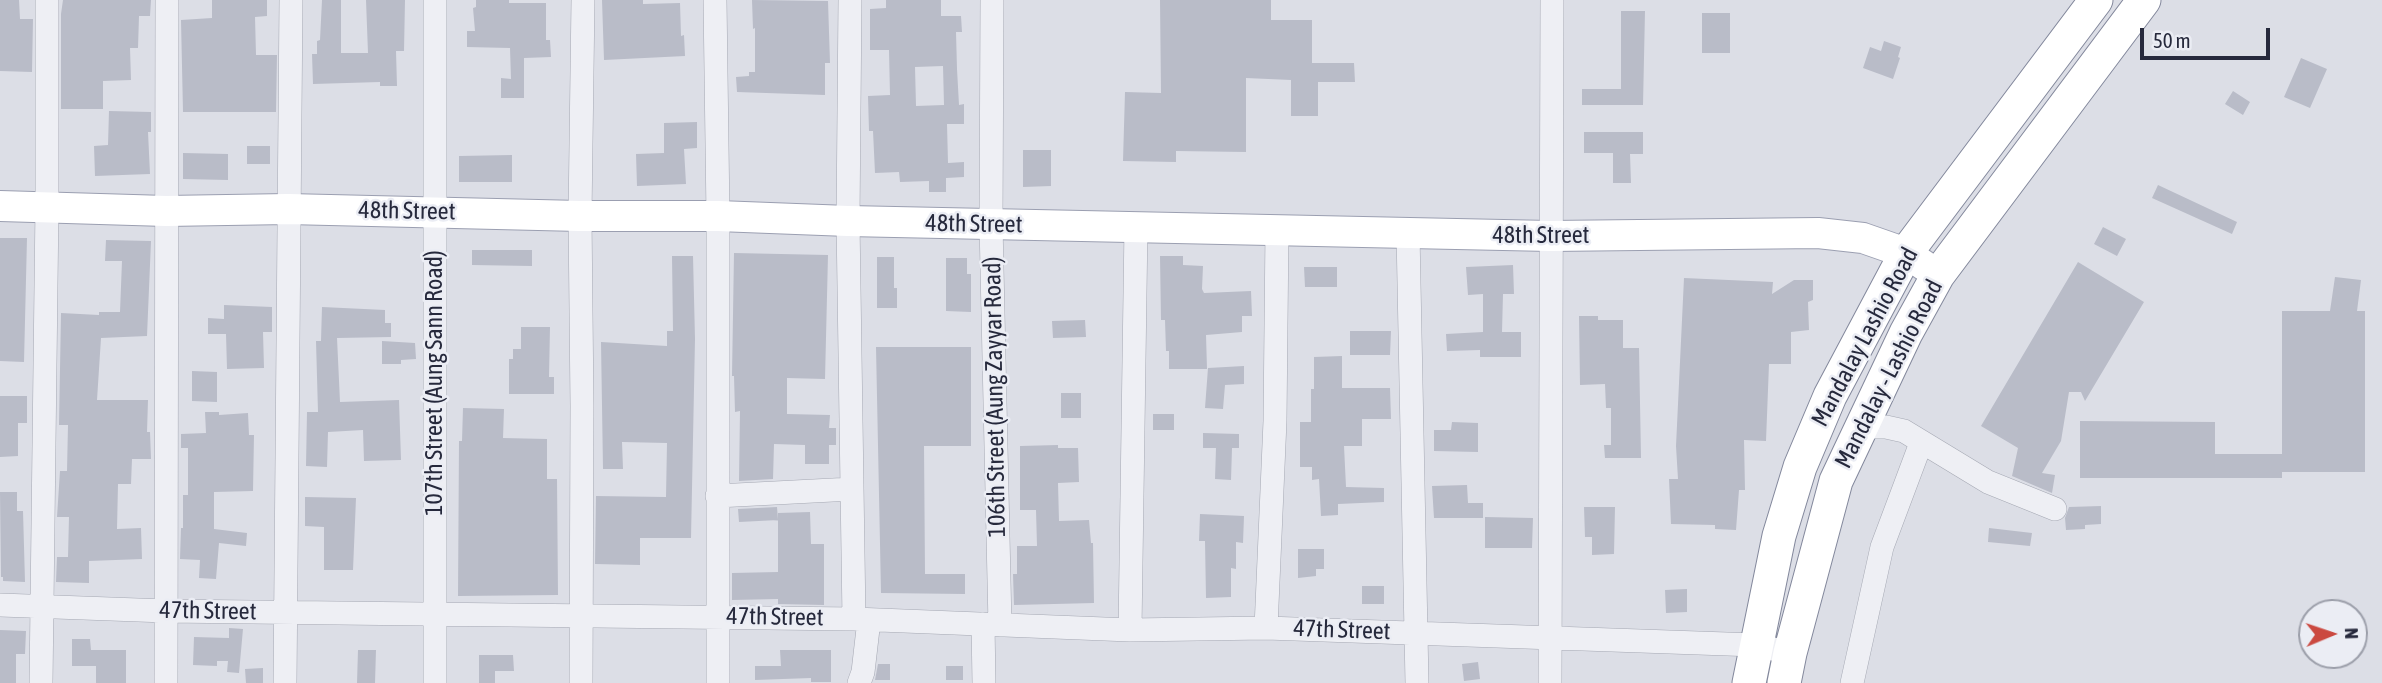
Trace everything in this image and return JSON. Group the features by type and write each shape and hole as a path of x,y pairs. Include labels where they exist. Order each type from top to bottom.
{"highway":[{"name":"Mandalay Lashio Road","path":"1749,683 1779,536 1800,467 1830,397 1906,253 2096,0"},
{"name":"Mandalay - Lashio Road","path":"1787,668 1836,481 1906,333 1938,275 2144,0"},
{"path":"1846,366 1878,388"},
{"path":"1773,563 1812,573"}],"main road":[{"name":"48th Street","path":"0,206 166,211 288,209 580,216 718,216 1550,236 1818,233 1863,238 1906,253 1938,275"}],"street":[{"path":"41,683 47,0"},
{"path":"166,683 167,0"},
{"path":"285,683 291,0"},
{"name":"107th Street (Aung Sann Road)","path":"435,0 435,683"},
{"path":"581,683 580,216 583,0"},
{"path":"715,0 718,683"},
{"path":"850,0 848,221 852,489 863,672 859,683"},
{"name":"106th Street (Aung Zayyar Road)","path":"984,683 991,624 992,0"},
{"path":"1550,683 1552,0"},
{"path":"1130,630 1136,226"},
{"path":"1266,628 1275,421 1277,230"},
{"path":"1408,233 1417,683"},
{"path":"1860,427 1886,427 1904,431 1988,482 2055,509"},
{"path":"1852,683 1882,547 1921,443"},
{"path":"717,496 852,489"},
{"name":"47th Street","path":"0,605 285,613 718,616 1130,630 1266,628 1417,633 1756,645 1787,668"}],"building":[{"path":"0,0 19,0 20,19 33,19 32,72 0,71"},
{"path":"63,0 151,0 150,16 139,16 138,48 130,48 131,80 103,81 103,109 61,109"},
{"path":"212,0 267,0 267,16 255,17 256,55 277,55 276,112 183,112 181,20 212,18"},
{"path":"322,0 341,0 341,53 368,53 366,0 405,0 404,51 396,51 397,86 380,86 380,82 313,84 312,54 317,54 317,41 320,40"},
{"path":"476,0 546,3 546,40 550,40 551,57 524,58 524,98 501,98 501,78 511,79 510,48 467,47 467,31 475,31 473,8 476,7"},
{"path":"602,0 643,0 643,4 680,3 681,36 684,35 685,56 604,60"},
{"path":"752,0 828,1 830,63 825,63 825,95 737,92 736,77 749,76 749,72 755,72"},
{"path":"886,0 941,0 941,16 961,16 962,32 956,32 957,69 959,105 964,104 964,124 947,124 948,163 964,162 964,177 946,178 946,192 929,192 929,181 900,182 899,172 875,173 873,131 869,131 868,96 890,95 889,50 870,50 870,9 886,8","holes":["943,66 944,105 916,106 915,67"]},
{"path":"1160,0 1271,0 1271,20 1312,20 1312,63 1354,63 1355,82 1318,82 1318,116 1291,116 1291,80 1246,78 1246,152 1176,151 1176,162 1123,161 1125,92 1161,93"},
{"path":"1621,11 1645,11 1643,105 1582,105 1582,89 1621,89"},
{"path":"1702,13 1730,13 1730,53 1702,53"},
{"path":"1884,41 1901,47 1893,79 1863,68 1870,47 1881,51"},
{"path":"2301,58 2327,69 2310,108 2284,97"},
{"path":"2233,91 2250,102 2243,115 2225,104"},
{"path":"109,111 151,112 151,132 148,132 150,174 95,176 94,146 108,145"},
{"path":"697,122 697,148 684,149 686,184 637,186 636,154 664,153 664,123"},
{"path":"1584,132 1643,132 1643,154 1630,154 1631,183 1613,183 1613,153 1584,153"},
{"path":"247,146 270,146 270,164 247,164"},
{"path":"1023,150 1051,150 1051,186 1023,187"},
{"path":"183,153 228,154 228,180 183,179"},
{"path":"512,155 512,182 459,182 459,156"},
{"path":"2158,185 2237,222 2232,234 2152,198"},
{"path":"2103,227 2126,239 2117,256 2094,244"},
{"path":"0,238 27,238 24,362 0,361"},
{"path":"106,240 151,241 147,336 101,338 97,400 148,400 147,432 150,432 151,459 132,459 131,484 118,484 117,529 141,528 142,559 89,561 89,583 56,582 57,557 68,557 69,517 57,517 60,471 67,471 68,425 59,425 61,313 99,315 99,312 120,312 122,261 105,261"},
{"path":"472,250 532,250 532,266 472,265"},
{"path":"734,253 828,255 825,379 787,378 787,414 830,415 829,428 836,428 836,445 829,445 829,464 805,464 805,445 774,444 773,479 739,481 740,411 735,412 732,376"},
{"path":"672,256 693,256 695,339 691,538 640,538 640,565 595,564 596,496 666,497 667,443 622,442 623,469 603,469 601,342 667,346 667,331 673,331"},
{"path":"1160,256 1183,256 1183,265 1203,266 1204,293 1251,291 1252,316 1242,316 1242,332 1206,335 1207,369 1169,369 1165,320 1161,320"},
{"path":"877,257 894,257 897,308 877,308"},
{"path":"946,258 967,258 967,274 971,274 971,312 946,311"},
{"path":"2078,262 2144,302 2085,401 2081,392 2069,392 2061,441 2042,473 2055,475 2052,493 2012,476 2018,448 1981,426"},
{"path":"1513,265 1514,294 1503,294 1502,332 1521,332 1521,357 1480,357 1480,350 1447,351 1446,334 1483,332 1483,294 1468,295 1466,267"},
{"path":"1304,267 1337,267 1337,287 1305,287"},
{"path":"2335,277 2361,280 2357,311 2365,311 2365,472 2282,472 2282,478 2080,478 2080,421 2215,422 2215,454 2282,454 2282,311 2330,311"},
{"path":"1684,278 1773,282 1772,294 1794,280 1813,280 1813,300 1808,302 1809,330 1791,332 1791,364 1769,364 1766,441 1744,440 1745,490 1739,490 1736,530 1715,529 1715,525 1671,524 1669,479 1678,479 1676,446"},
{"path":"224,305 272,307 272,332 263,332 264,368 227,369 226,334 208,334 208,318 224,319"},
{"path":"322,307 385,310 385,323 391,323 391,337 337,338 340,402 399,400 401,460 364,461 363,430 328,432 327,467 306,466 307,412 318,412 316,341 321,341"},
{"path":"1579,316 1598,316 1598,320 1623,320 1623,348 1639,348 1641,458 1605,458 1604,445 1611,445 1611,408 1606,408 1605,384 1580,385"},
{"path":"1085,320 1086,337 1053,338 1052,321"},
{"path":"521,327 550,327 549,377 554,377 554,394 509,394 509,359 513,359 513,349 521,349"},
{"path":"1350,331 1391,331 1390,355 1350,355"},
{"path":"382,341 415,343 416,359 401,360 401,364 382,364"},
{"path":"876,347 971,347 971,446 924,446 925,574 965,574 965,594 881,593"},
{"path":"1342,356 1342,388 1390,388 1391,419 1362,419 1362,446 1344,446 1346,487 1384,488 1384,502 1338,504 1338,515 1321,516 1319,479 1312,480 1312,467 1300,467 1300,422 1311,422 1314,357"},
{"path":"1244,366 1244,384 1225,385 1223,409 1205,408 1208,368"},
{"path":"192,371 217,372 217,402 192,401"},
{"path":"1061,393 1081,393 1081,418 1061,418"},
{"path":"0,396 27,396 27,423 18,423 18,456 0,457"},
{"path":"463,408 504,409 503,438 547,439 547,479 557,479 558,595 458,596 459,441 462,441"},
{"path":"205,412 219,412 219,415 248,413 249,435 254,435 253,491 214,492 214,529 247,533 246,546 219,543 216,579 199,578 200,560 180,559 183,495 188,495 188,448 181,448 181,434 206,433"},
{"path":"1153,414 1174,414 1174,430 1153,430"},
{"path":"1452,422 1478,423 1478,452 1434,451 1434,430 1451,430"},
{"path":"1203,433 1239,434 1239,448 1232,448 1231,480 1215,479 1216,448 1203,448"},
{"path":"1058,445 1058,448 1078,448 1079,482 1058,483 1059,521 1089,520 1093,543 1094,603 1014,605 1013,574 1017,574 1017,546 1037,546 1036,510 1020,510 1020,446"},
{"path":"1467,485 1468,503 1483,503 1483,518 1434,518 1432,486"},
{"path":"0,492 17,492 17,511 23,511 25,582 3,581 1,577"},
{"path":"305,497 356,498 353,570 324,570 324,527 305,526"},
{"path":"2101,506 2101,524 2085,525 2085,529 2066,530 2065,518 2069,507"},
{"path":"777,507 778,520 739,522 738,509"},
{"path":"1584,507 1615,507 1614,554 1592,555 1592,537 1585,537"},
{"path":"810,512 811,544 824,544 824,605 778,604 778,599 732,600 732,573 778,572 778,513"},
{"path":"1200,514 1244,516 1243,543 1236,542 1236,569 1231,568 1231,597 1206,598 1205,541 1199,541"},
{"path":"1485,517 1533,518 1532,548 1485,548"},
{"path":"1989,528 2032,533 2030,546 1988,542"},
{"path":"1298,549 1324,549 1324,569 1316,569 1316,576 1298,578"},
{"path":"1362,586 1384,586 1384,604 1362,604"},
{"path":"1687,589 1687,612 1666,613 1665,590"},
{"path":"229,628 243,629 239,673 227,672 228,661 217,661 217,666 193,665 194,637 229,638"},
{"path":"0,630 26,631 25,654 16,654 16,683 0,683"},
{"path":"72,639 90,639 91,650 126,650 126,683 96,683 96,666 72,666"},
{"path":"358,650 376,650 375,683 357,683"},
{"path":"780,650 831,650 831,682 811,682 811,678 755,680 755,666 781,666"},
{"path":"479,655 513,655 514,671 495,671 495,683 479,683"},
{"path":"1478,662 1480,679 1464,681 1462,664"},
{"path":"878,664 890,664 890,680 875,680"},
{"path":"946,666 963,666 963,680 946,680"},
{"path":"263,668 263,683 246,683 245,669"}]}
